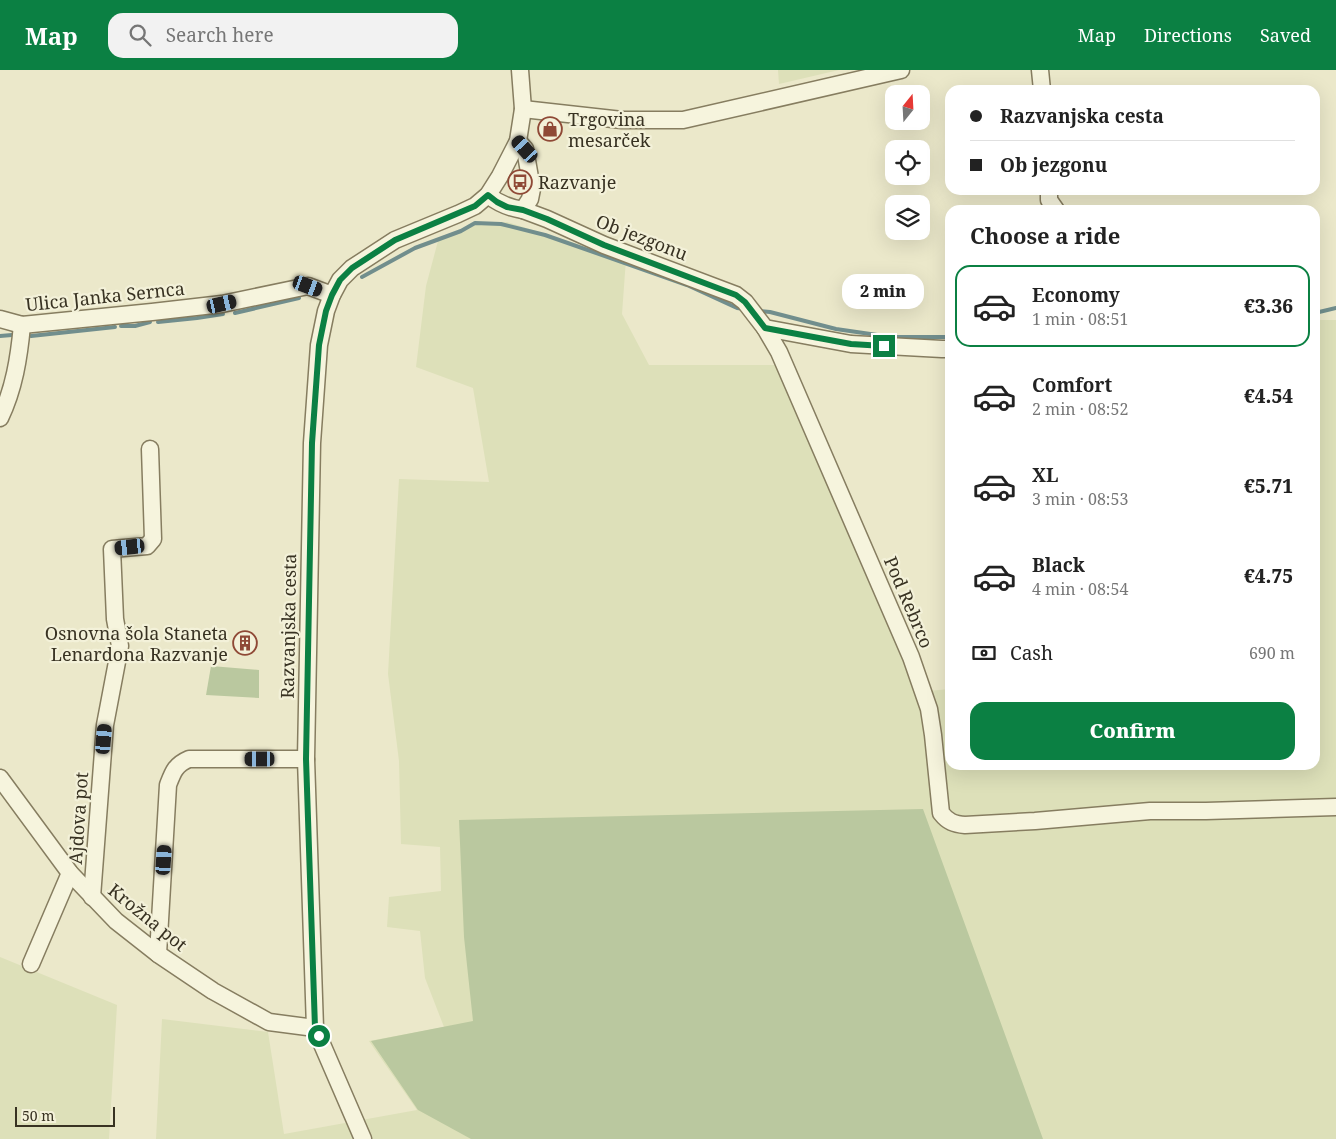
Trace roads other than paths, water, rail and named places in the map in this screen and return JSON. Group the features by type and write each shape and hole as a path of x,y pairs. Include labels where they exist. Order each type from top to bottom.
{"street":[{"name":"Razvanjska cesta","path":"363,1139 315,1028 306,759 312,443 319,345 326,311 332,295 340,280 352,268 395,240 475,206 488,195 518,141 523,109 520,70"},
{"path":"523,109 622,120 684,120 901,70"},
{"path":"1040,70 1042,85"},
{"path":"488,195 507,207 523,210 530,199 532,188 525,149 518,141"},
{"name":"Ob jezgonu","path":"523,210 604,245 730,292 745,302"},
{"name":"Ulica Janka Sernca","path":"0,319 22,325 222,304 308,286 332,295"},
{"name":"Pod Rebrco","path":"745,302 761,322 779,352 912,657 929,710 941,813 947,821 965,825 1035,821 1150,810 1206,811 1336,807"},
{"path":"761,322 851,344 945,350"},
{"path":"0,418 8,402 17,365 22,325"},
{"name":"Ajdova pot","path":"92,897 105,725 120,646 115,619 112,549 148,546 153,539 150,449"},
{"path":"158,954 168,785 173,772 181,762 189,759 306,759"},
{"name":"Krožna pot","path":"0,778 70,873 116,921 158,954 213,990 269,1022 315,1028"},
{"path":"31,964 70,873"}],"waterway":[{"path":"362,277 415,248 461,231 475,223 501,224 545,235 687,285 737,308 745,309"},
{"path":"235,313 299,298"},
{"path":"1320,312 1336,308"},
{"path":"759,311 770,312 836,329 891,337 945,337"},
{"path":"158,322 223,314"},
{"path":"121,326 135,326 150,322"},
{"path":"31,336 115,327"},
{"path":"0,336 12,335"}],"place":[{"name":"Trgovina mesarček","path":"550,129"},
{"name":"Razvanje","path":"520,182"},
{"name":"Osnovna šola Staneta Lenardona Razvanje","path":"245,643"}]}
